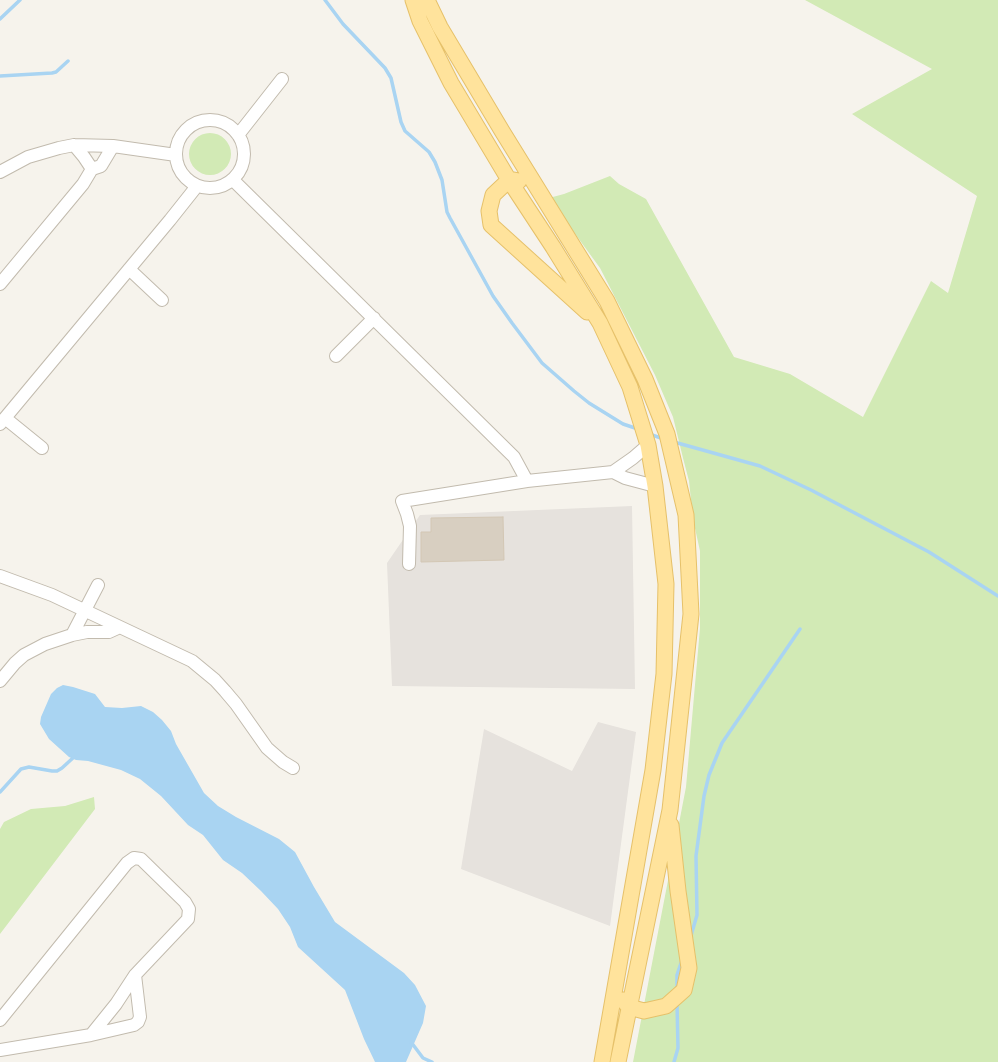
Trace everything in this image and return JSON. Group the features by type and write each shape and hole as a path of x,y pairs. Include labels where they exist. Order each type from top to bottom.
{"main road":[{"path":"413,0 420,21 451,83 509,180 600,323 630,387 648,445 655,486 666,584 664,674 653,770 602,1062"},
{"path":"426,0 440,27 498,124 607,301 645,379 667,434 686,515 691,614 670,810 618,1062"},
{"path":"568,238 518,181 509,180 493,195 489,211 491,225 600,323"},
{"path":"632,892 621,990 623,1000 629,1007 644,1011 666,1006 684,990 689,968 678,891 670,810"}],"street":[{"path":"238,135 282,79"},
{"path":"205,121 214,121 224,123 232,128 238,135 243,144 243,163 233,180 216,188 206,188 197,186 182,174 176,155 178,146 187,129 195,124 205,121"},
{"path":"0,172 28,157 74,145 113,146 176,155"},
{"path":"74,145 92,169"},
{"path":"0,284 83,184 92,169 101,166 113,146"},
{"path":"233,180 514,457 527,481"},
{"path":"42,448 2,421 197,186"},
{"path":"129,269 162,300"},
{"path":"336,356 374,318"},
{"path":"409,564 410,526 402,501 527,481 613,472 648,445"},
{"path":"613,472 625,478 655,486"},
{"path":"0,576 85,610 192,661 220,685 236,704 266,748 293,768"},
{"path":"72,635 98,585"},
{"path":"2,674 34,649 52,641 88,632 109,632 120,627"},
{"path":"0,1020 127,863 134,858 141,859 185,902 189,909 188,919 135,975 116,1004 91,1036"},
{"path":"0,1050 91,1036 134,1025 138,1022 140,1017 135,975"}],"shaded area":[{"path":"632,506 635,689 392,686 387,563 420,515"},
{"path":"598,722 636,732 610,926 461,869 484,729 572,771"}],"green space":[{"path":"805,0 998,0 998,1062 633,1062 686,787 700,628 700,551 693,519 689,481 673,417 655,375 600,268 549,198 564,194 610,176 619,184 646,199 734,357 790,374 863,417 931,281 948,293 977,196 852,114 932,69"},
{"path":"206,133 214,133 222,136 228,142 231,154 228,166 222,172 214,175 206,175 198,172 192,166 189,158 189,150 192,142 198,136"},
{"path":"94,797 95,809 0,934 0,829 4,822 31,809 65,806"}],"water":[{"path":"63,685 95,694 105,707 122,708 141,706 153,712 171,731 176,744 204,793 218,806 279,839 295,852 335,922 404,973 415,985 426,1006 423,1023 406,1062 375,1062 364,1039 345,990 298,947 290,927 278,909 261,891 242,873 223,860 203,835 188,825 161,796 140,779 121,770 88,761 76,760 69,757 49,739 40,724 41,717 51,694"}],"building":[{"path":"503,517 504,560 421,562 421,532 431,532 431,518"}],"waterway":[{"path":"0,19 20,0"},
{"path":"325,0 343,24 385,68 391,78 401,122 405,131 429,152 435,162 442,180 447,212 493,296 512,323 542,363 574,391 589,403 623,424 638,429"},
{"path":"0,76 52,73 56,72 68,61"},
{"path":"649,434 664,439"},
{"path":"674,442 760,466 811,490 929,552 998,596"},
{"path":"690,939 697,915 696,856 704,796 709,775 722,743 800,629"},
{"path":"0,792 21,769 29,767 57,771 74,757"},
{"path":"677,991 677,975 682,960"},
{"path":"674,1062 678,1048 677,1003"},
{"path":"411,1042 423,1058 432,1062"}]}
